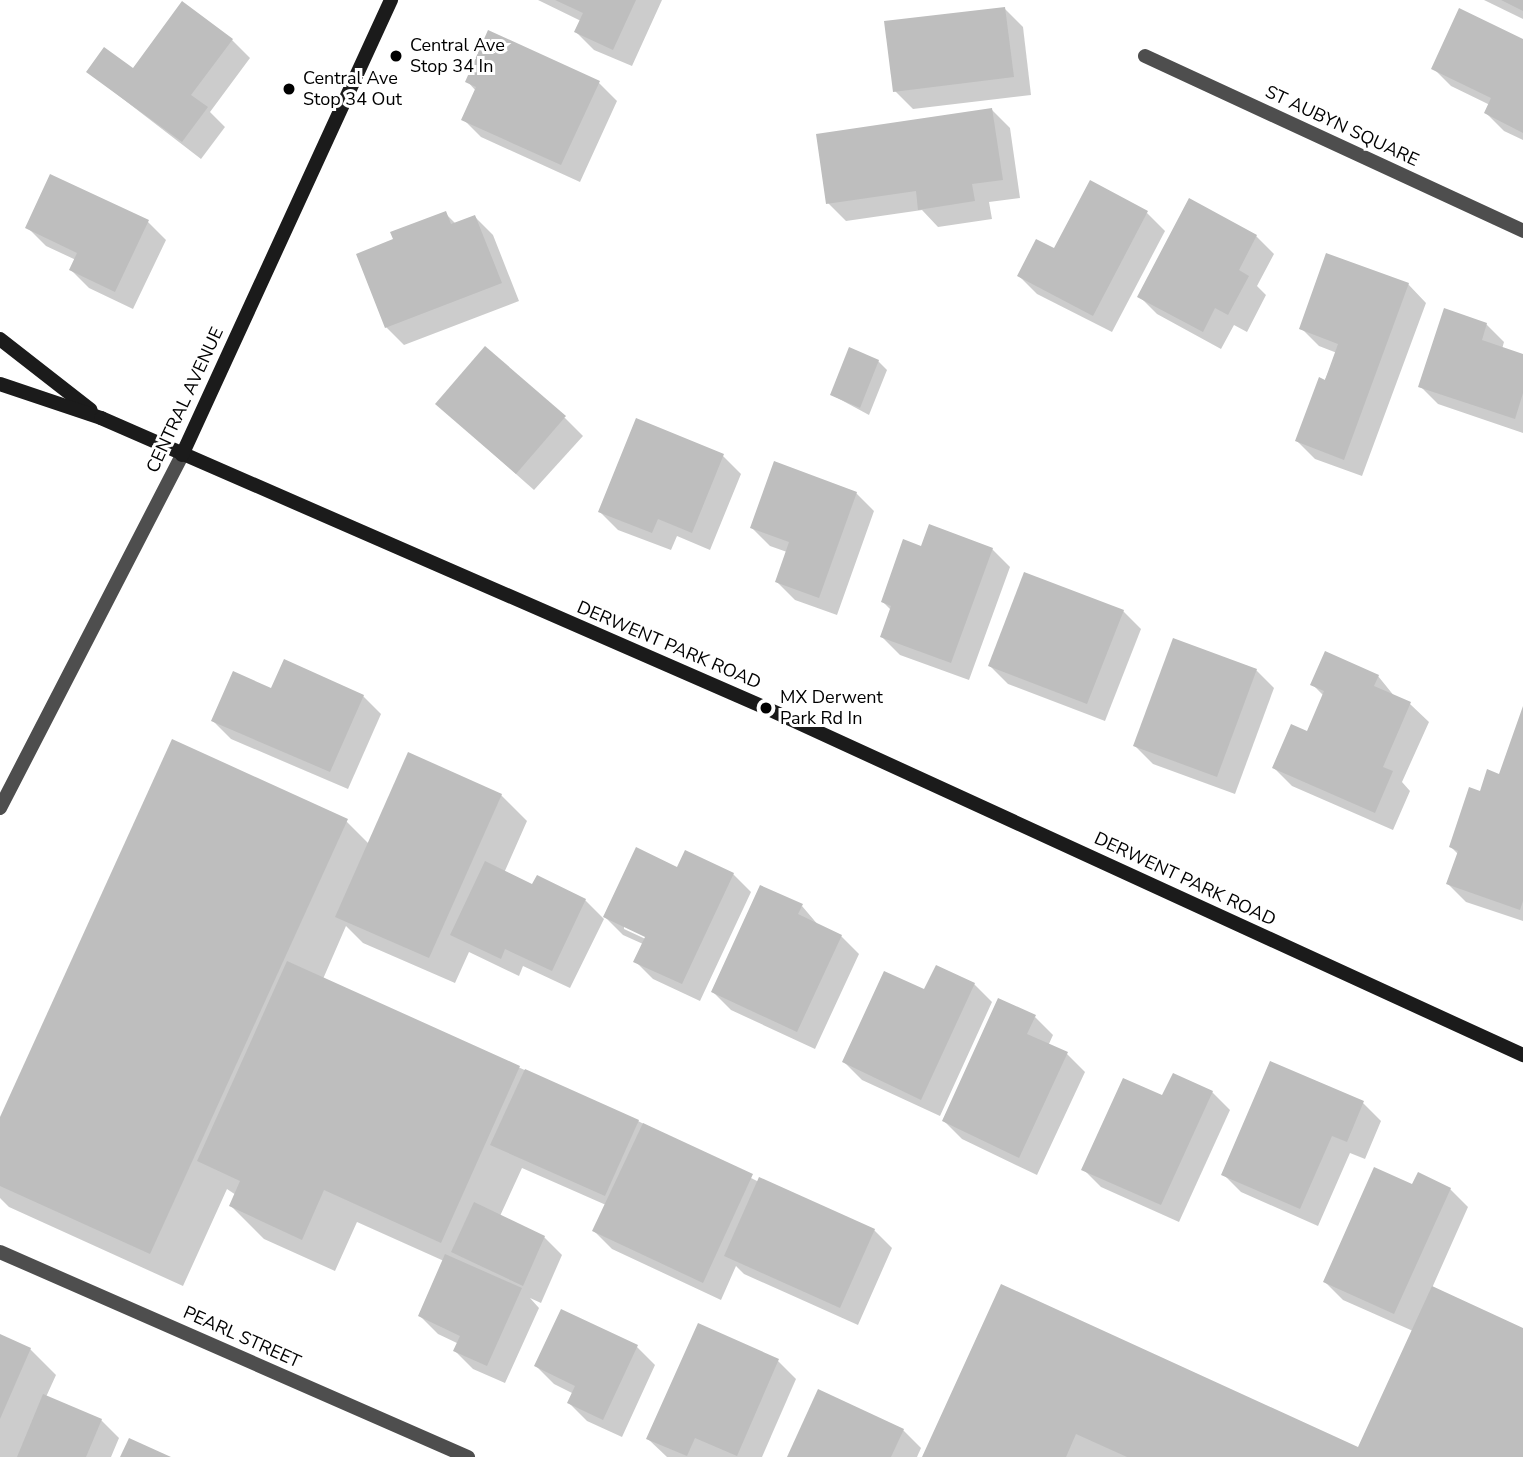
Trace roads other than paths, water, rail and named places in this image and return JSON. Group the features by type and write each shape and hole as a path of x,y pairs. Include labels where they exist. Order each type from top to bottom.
{"street":[{"name":"CENTRAL AVENUE","path":"0,808 182,455 391,0"},
{"name":"ST AUBYN SQUARE","path":"1145,57 1523,231"},
{"name":"DERWENT PARK ROAD","path":"0,338 101,418"},
{"name":"DERWENT PARK ROAD","path":"0,384 101,418 766,708 1523,1055"},
{"name":"PEARL STREET","path":"0,1252 468,1457"}],"place":[{"name":"Central Ave Stop 34 In","path":"396,56"},
{"name":"Central Ave Stop 34 Out","path":"289,89"},
{"name":"MX Derwent Park Rd In","path":"766,708"}]}
